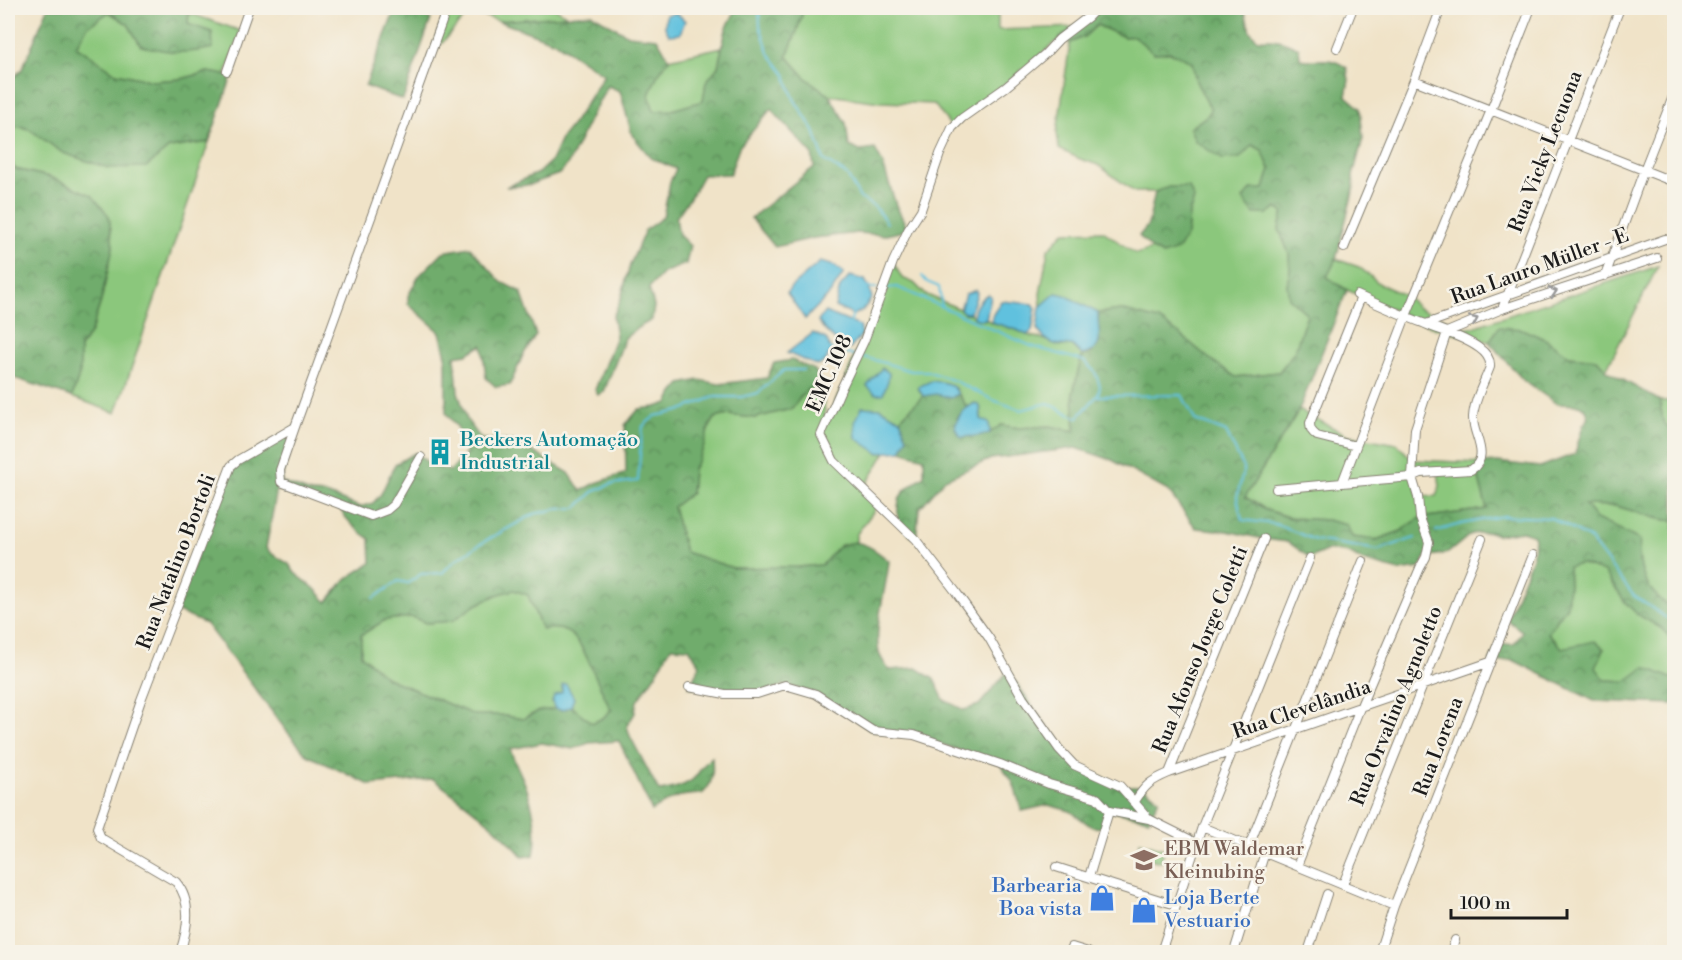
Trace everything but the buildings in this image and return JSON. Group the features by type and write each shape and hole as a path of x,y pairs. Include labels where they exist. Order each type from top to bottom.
{"street":[{"path":"227,71 249,8"},
{"path":"421,457 394,504 387,510 370,516 281,482 280,470 295,427 447,8"},
{"name":"EMC 108","path":"1097,8 1006,87 962,118 952,128 940,154 921,210 892,262 864,341 820,435 834,461 916,540 956,592 989,638 1023,698 1059,749 1074,765 1120,786 1149,819"},
{"path":"1337,48 1353,8"},
{"path":"1344,248 1414,80 1441,8"},
{"path":"1342,483 1406,316 1531,8"},
{"name":"Rua Vicky Lecuona","path":"1502,309 1620,8"},
{"path":"1414,80 1674,182"},
{"path":"1605,276 1674,94"},
{"name":"Rua Lauro Müller - E","path":"1426,324 1665,239"},
{"name":"Rua Lauro Müller - E","path":"1447,332 1502,309 1657,258"},
{"path":"1276,489 1412,477 1421,473 1471,470 1477,466 1481,454 1473,419 1475,405 1491,361 1478,347 1359,296 1310,423 1311,432 1317,435 1356,446"},
{"path":"1297,866 1360,708 1426,557 1429,542 1420,518 1418,497 1412,477 1414,429 1447,332"},
{"name":"Rua Natalino Bortoli","path":"180,952 188,916 183,891 176,882 101,838 97,828 141,700 231,466 295,427"},
{"name":"Rua Afonso Jorge Coletti","path":"1169,773 1264,539"},
{"name":"Rua Orvalino Agnoletto","path":"1343,884 1482,539"},
{"name":"Rua Lorena","path":"1379,952 1394,906 1533,555"},
{"path":"1161,952 1202,827 1310,558"},
{"path":"1249,846 1363,561"},
{"name":"Rua Clevelândia","path":"1134,803 1143,787 1152,780 1169,773 1490,662"},
{"path":"689,687 725,694 757,694 785,685 816,694 873,731 914,735 1000,764 1049,784 1097,798 1109,811 1149,819 1189,839 1195,847"},
{"path":"1089,877 1109,811"},
{"path":"1202,827 1394,906"},
{"path":"1234,952 1265,852"},
{"path":"1056,867 1176,905"},
{"path":"1308,952 1327,894"},
{"path":"1451,952 1455,940"},
{"path":"1072,947 1088,952"}],"green space":[{"path":"48,8 189,8 188,24 212,32 213,48 177,52 141,46 128,24 109,12 87,27 76,46 116,73 153,81 181,79 208,72 232,76 209,142 169,148 146,167 108,168 63,153 29,129 16,126 8,145 8,83 22,69"},
{"path":"396,8 431,19 403,100 365,86"},
{"path":"447,8 555,8 567,16 498,21 470,11 428,59"},
{"path":"737,8 804,8 787,56 806,78 829,95 846,123 849,146 860,151 875,149 908,230 886,235 858,233 814,238 775,247 751,218 814,167 812,154 771,109 739,147 730,174 703,175 676,218 679,235 690,246 686,264 663,273 649,288 654,306 652,320 625,338 604,392 598,395 595,390 616,336 613,317 630,265 645,230 663,217 670,182 676,169 651,158 632,135 620,91 608,86 568,164 559,174 529,185 506,187 538,173 551,161 562,137 604,75 555,42 498,21 592,14 628,35 657,38 669,59 657,76 649,95 654,111 672,110 703,101 706,82 718,67 726,29"},
{"path":"804,8 998,8 998,30 1074,27 952,128 934,104 880,102 829,95 806,78 787,56"},
{"path":"1097,8 1244,8 1250,31 1258,40 1274,39 1284,42 1299,48 1300,59 1329,60 1347,68 1349,80 1346,96 1360,108 1363,138 1353,176 1354,188 1336,259 1327,277 1347,290 1299,410 1245,497 1267,510 1290,518 1327,520 1347,525 1352,537 1376,540 1401,531 1420,518 1487,509 1479,479 1481,463 1498,462 1540,467 1575,454 1583,425 1589,418 1586,409 1579,405 1557,404 1524,381 1489,342 1499,327 1522,329 1545,339 1569,356 1597,359 1606,370 1660,401 1663,422 1674,433 1674,521 1616,506 1585,505 1596,519 1640,540 1640,562 1645,580 1657,596 1674,609 1674,641 1661,628 1637,614 1625,602 1604,572 1582,564 1568,567 1567,606 1548,633 1562,648 1595,641 1604,649 1596,668 1605,680 1626,681 1645,667 1674,679 1674,704 1594,701 1513,660 1490,662 1497,645 1514,644 1523,632 1507,620 1533,555 1534,535 1522,531 1497,535 1490,532 1471,534 1448,553 1426,557 1420,568 1399,571 1363,561 1349,553 1328,550 1310,558 1288,542 1196,528 1168,491 1112,460 1076,448 991,459 945,479 919,509 916,540 898,523 899,500 905,490 924,476 924,458 901,451 907,438 900,419 923,396 936,393 951,398 958,394 967,407 957,418 990,433 1001,425 1019,428 1050,426 1075,431 1073,393 1082,355 1092,353 1100,333 1098,313 1121,310 1159,320 1236,377 1279,372 1295,351 1307,314 1289,298 1287,285 1290,270 1289,254 1279,229 1283,212 1276,208 1267,214 1254,214 1243,199 1252,189 1264,189 1270,169 1262,150 1252,145 1240,158 1222,159 1195,141 1190,128 1208,115 1211,110 1196,81 1192,62 1170,52 1154,53 1134,36 1124,37 1097,25 1085,36 1070,43 1059,39"},
{"path":"109,12 128,24 141,46 188,24 189,13 241,31 224,75 208,72 181,79 153,81 116,73 76,46 87,27"},
{"path":"1097,25 1124,37 1134,36 1154,53 1170,52 1192,62 1196,81 1211,110 1208,115 1190,128 1252,145 1262,150 1270,169 1264,189 1267,214 1276,208 1283,212 1279,229 1289,254 1290,270 1287,285 1307,314 1295,351 1279,372 1235,377 1181,335 1121,310 1098,313 1084,306 1041,307 1040,294 1048,250 1064,232 1103,231 1136,254 1152,249 1163,255 1187,235 1189,214 1194,199 1169,187 1155,192 1135,192 1098,165 1059,149 1057,133 1070,43 1085,36"},
{"path":"722,47 718,67 706,82 703,101 672,110 653,111 649,95 657,76 669,59"},
{"path":"16,126 29,129 63,153 146,167 169,148 209,142 116,413 72,397 80,372 80,347 91,332 101,301 113,247 109,216 50,177 15,169 9,157 8,148"},
{"path":"8,157 15,169 50,177 92,195 109,216 113,247 101,301 91,332 80,347 80,372 72,397 8,376"},
{"path":"1169,187 1189,187 1194,199 1189,214 1187,234 1178,250 1163,255 1152,249 1139,236 1148,225 1155,192"},
{"path":"470,247 501,282 521,292 536,335 523,355 510,385 496,387 486,378 482,345 467,354 455,356 458,392 467,420 481,439 515,441 569,473 581,491 596,483 626,473 625,425 639,409 668,403 681,384 699,380 719,384 767,378 774,363 792,360 815,370 821,383 807,390 791,409 755,418 728,415 715,418 693,470 691,493 673,507 685,552 733,568 798,567 822,565 837,549 849,543 861,544 873,549 889,561 879,620 878,643 880,655 889,670 916,668 934,679 944,700 964,710 979,705 1008,671 1074,765 1120,786 1143,787 1159,799 1149,819 1109,811 1104,828 1092,827 1070,811 1048,805 1022,811 1013,782 1000,764 914,735 873,731 816,694 785,685 757,694 689,687 700,665 689,648 671,647 637,701 635,713 627,726 659,791 689,782 712,757 713,768 709,786 702,794 676,798 652,811 619,741 589,743 573,749 542,743 510,749 533,810 536,838 534,855 523,857 492,825 433,779 370,785 307,755 206,624 176,611 231,466 295,427 281,482 311,493 326,494 360,507 373,503 381,494 395,464 415,453 433,466 450,471 466,454 458,428 446,413 446,356 440,332 408,304 408,296 419,276 443,252","holes":["277,489 340,509 353,526 370,539 371,563 346,579 327,602 295,573 289,564 266,548","514,590 528,595 542,630 553,629 570,633 581,646 611,710 603,718 592,723 571,706 563,710 539,711 523,719 499,715 474,715 387,678 361,655 361,635 385,620 412,617 426,623 452,621 474,606 496,595"]},
{"path":"1336,259 1359,267 1380,284 1407,296 1418,308 1467,329 1658,266 1606,370 1597,359 1569,356 1545,339 1499,328 1489,342 1435,328 1347,290 1327,277"},
{"path":"893,262 902,278 914,283 925,294 960,309 964,313 970,313 977,319 986,319 1061,346 1072,345 1082,355 1073,393 1075,431 1050,426 1019,428 1001,425 990,433 989,423 981,420 981,409 975,403 967,407 955,388 918,388 923,396 900,419 880,408 878,453 886,452 863,490 878,505 856,535 856,542 841,545 822,565 798,567 733,568 685,552 673,507 691,493 693,470 715,418 728,415 755,418 791,409 807,390 821,383 826,421"},
{"path":"1660,401 1674,401 1674,433 1663,422"},
{"path":"1299,410 1347,435 1397,444 1413,460 1481,463 1479,479 1487,509 1420,518 1401,531 1376,540 1352,537 1327,520 1291,518 1267,510 1245,497","holes":["1429,469 1438,472 1440,486 1436,496 1418,497 1412,471"]},
{"path":"1585,505 1616,506 1674,521 1674,609 1650,589 1645,580 1639,562 1639,540 1596,519"},
{"path":"1582,564 1604,572 1625,602 1637,614 1661,628 1674,641 1674,679 1605,680 1595,668 1604,649 1595,642 1562,648 1548,633 1567,606 1568,566"},
{"path":"514,589 528,595 542,630 553,628 562,630 575,638 580,645 611,710 603,718 592,723 571,706 574,698 562,692 552,702 555,709 539,711 523,719 499,715 474,715 387,678 361,655 361,635 385,620 412,617 426,623 452,621 474,606"},
{"path":"1140,842 1164,849 1161,862 1136,855"}],"water":[{"path":"677,13 685,21 680,34 669,35 665,27 666,15"},
{"path":"820,262 835,266 844,273 830,294 805,319 787,293"},
{"path":"850,276 865,280 872,298 862,311 853,315 835,307 840,287"},
{"path":"976,290 977,294 970,313 964,313 960,309 965,294"},
{"path":"1056,293 1065,295 1098,313 1099,339 1095,349 1082,355 1072,345 1052,343 1044,338 1037,329 1040,307"},
{"path":"988,294 991,296 986,319 974,318 977,304"},
{"path":"1001,301 1033,304 1036,308 1032,331 1027,335 991,322"},
{"path":"825,312 860,326 862,334 850,349 840,344 821,326 818,321"},
{"path":"813,333 826,339 831,349 826,361 818,366 787,353"},
{"path":"882,368 889,373 888,381 883,394 876,394 867,386"},
{"path":"931,381 950,385 958,394 951,398 936,394 923,396 918,387"},
{"path":"975,403 980,406 981,419 989,423 990,433 961,437 955,428 958,419"},
{"path":"862,407 880,408 900,419 907,438 901,451 878,453 856,438 855,422"},
{"path":"566,684 574,698 571,706 563,710 555,709 552,702 554,696 562,692 562,685"}],"waterway":[{"path":"759,8 760,26 769,53 785,74 794,99 814,131 824,160 847,175 860,198 875,207 887,223"},
{"path":"922,276 927,282 939,287 942,307"},
{"path":"886,288 897,287 1031,346 1084,361 1095,372 1100,386 1098,395"},
{"path":"868,288 880,288"},
{"path":"850,324 853,313"},
{"path":"830,349 853,355"},
{"path":"859,356 911,371 927,371 1021,410 1048,403 1077,418 1097,396 1182,395 1195,420 1226,432 1244,468 1237,497 1242,520 1275,524 1315,540 1378,550 1415,538"},
{"path":"374,598 398,581 408,583 421,574 442,573 457,559 485,541 534,514 576,508 593,492 611,484 638,481 643,426 655,416 679,411 714,397 741,397 758,393 784,370 803,370"},
{"path":"1436,531 1503,516 1551,518 1589,538 1634,596 1674,623"}],"place":[{"name":"Beckers Automação Industrial","path":"440,452"},
{"name":"EBM Waldemar Kleinubing","path":"1144,860"},
{"name":"Barbearia Boa vista","path":"1102,898"},
{"name":"Loja Berte Vestuario","path":"1144,910"}]}
